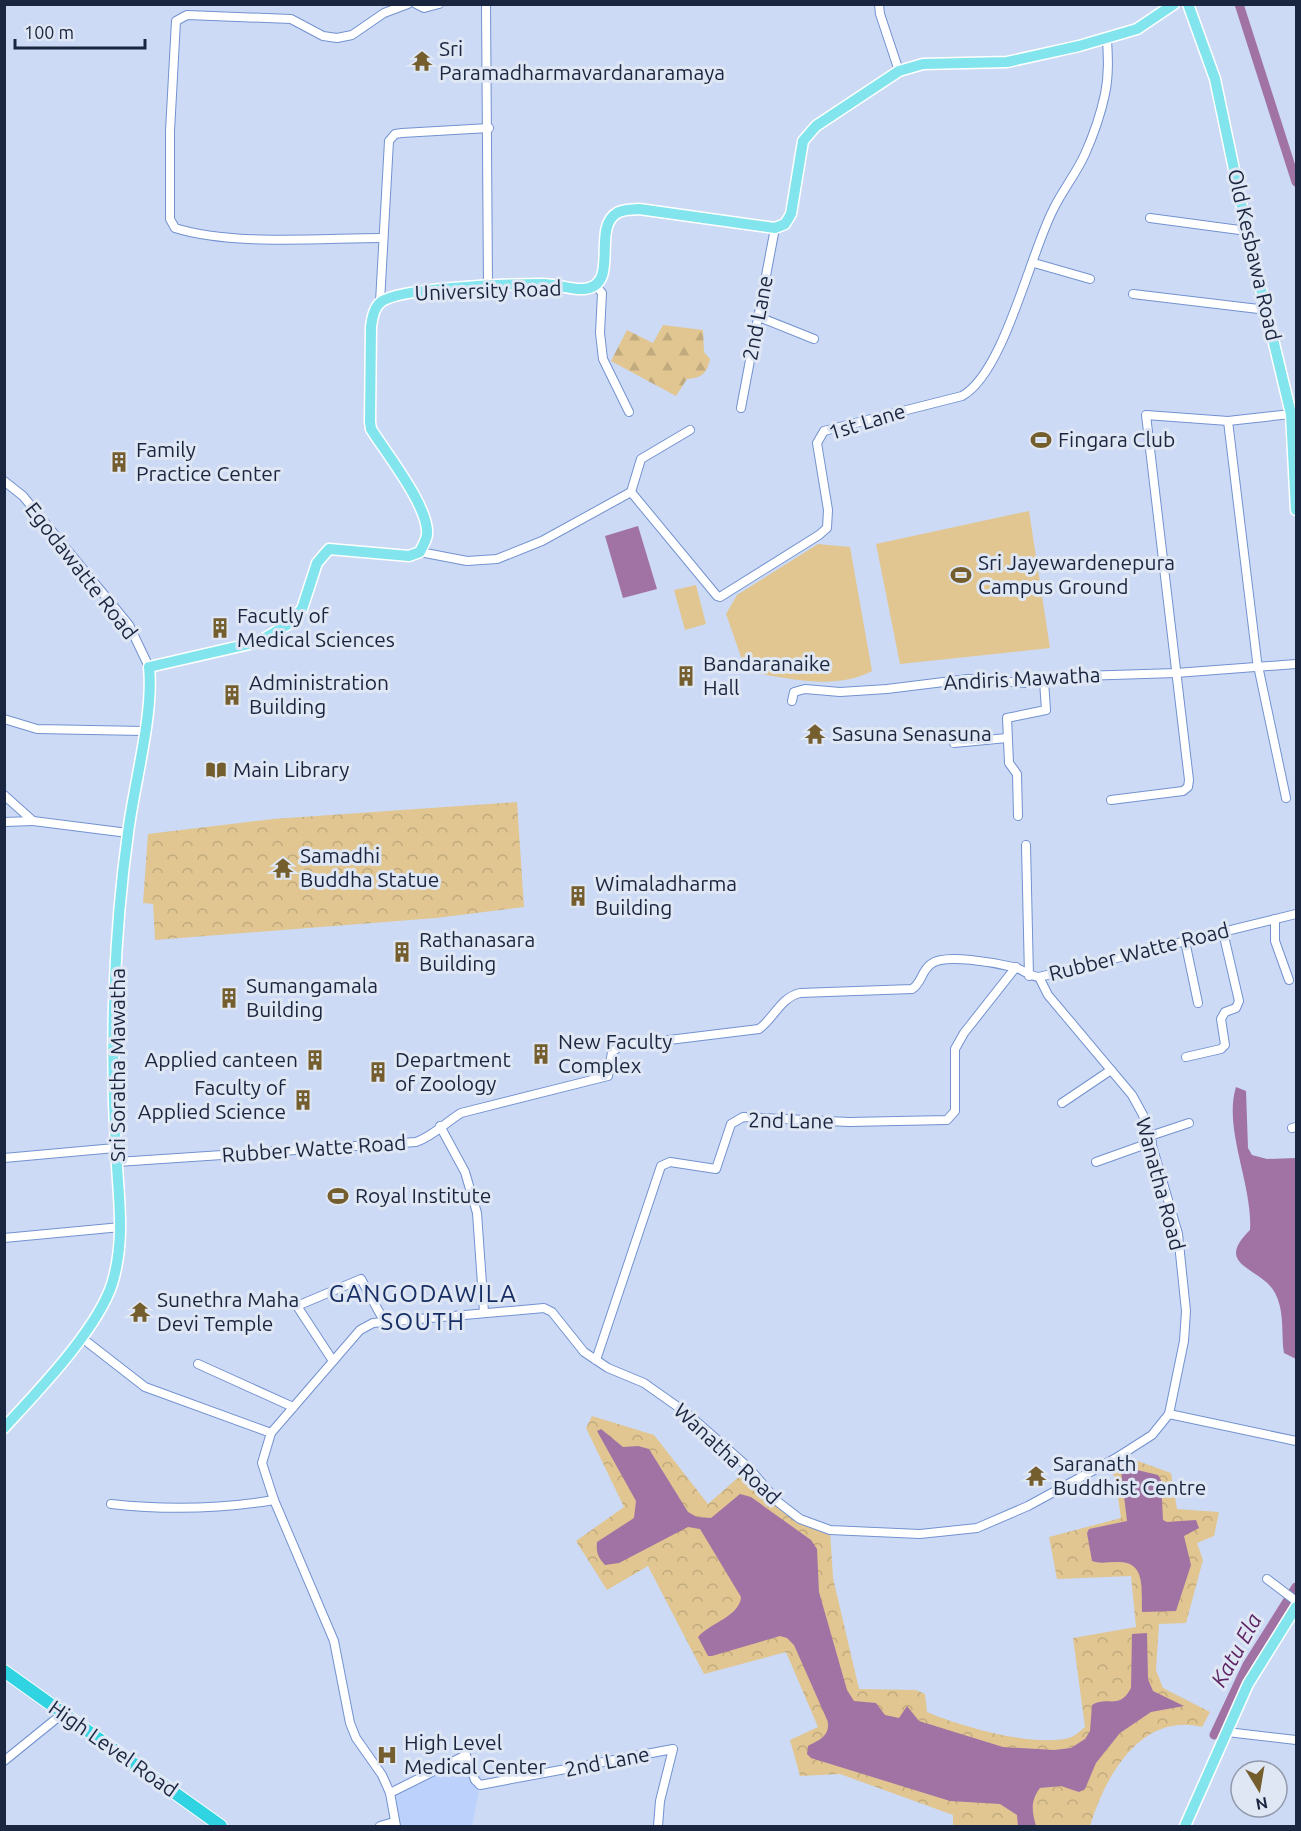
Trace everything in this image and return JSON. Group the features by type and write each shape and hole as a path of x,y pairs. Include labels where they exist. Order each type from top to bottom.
{"highway":[{"name":"High Level Road","path":"4,1671 221,1827"}],"main road":[{"path":"596,286 602,278 606,230 611,218 618,211 639,209 775,228 785,224 790,214 803,141 816,126 898,71 923,64 1007,62 1107,39 1137,29 1174,4"},
{"name":"Old Kesbawa Road","path":"1188,4 1215,79 1247,231 1291,414 1296,510"},
{"name":"University Road","path":"380,302 397,294 488,286 546,284 583,289 596,286"},
{"path":"149,667 258,642 287,625 302,609 317,563 329,549 342,548 397,556 420,552 427,536 425,521 410,488 371,429 369,422 371,327 373,314 380,302"},
{"name":"Sri Soratha Mawatha","path":"4,1428 82,1338 111,1287 119,1259 121,1227 114,1062 117,980 128,833 144,731 149,667"},
{"path":"1185,1827 1248,1684 1296,1606"}],"street":[{"path":"382,238 240,237 196,234 175,228 170,219 170,186 176,21 187,15 291,18 323,36 338,38 352,35 384,13 408,4"},
{"path":"416,4 424,8 439,4"},
{"path":"486,4 489,128 488,286"},
{"path":"879,4 898,71"},
{"name":"1st Lane","path":"631,492 717,596 724,596 827,528 828,510 817,443 824,431 962,396 974,390 1001,341 1034,263 1052,210 1085,154 1105,94 1109,65 1107,39"},
{"path":"380,302 389,141 395,134 402,133 489,128"},
{"path":"1150,218 1247,231"},
{"name":"2nd Lane","path":"741,408 775,228"},
{"path":"1034,263 1090,279"},
{"path":"596,286 602,294 600,333 603,359 629,412"},
{"path":"1134,294 1267,310"},
{"path":"759,316 814,339"},
{"path":"1111,800 1183,790 1188,787 1146,415 1228,421 1291,414"},
{"path":"1228,421 1259,667 1286,798"},
{"path":"420,552 467,561 497,559 542,541 631,492 640,459 690,430"},
{"name":"Egodawatte Road","path":"4,481 23,496 129,625 149,667"},
{"name":"Andiris Mawatha","path":"792,701 794,692 805,689 840,692 968,679 1006,683 1081,676 1176,673 1296,664"},
{"path":"1018,816 1017,774 1009,763 1007,718 1046,710 1044,681"},
{"path":"4,719 37,729 144,731"},
{"path":"954,743 1007,738"},
{"path":"4,795 33,821"},
{"path":"4,822 33,821 128,833"},
{"path":"1026,845 1034,976"},
{"name":"Rubber Watte Road","path":"117,1162 416,1142 429,1138 440,1126 461,1113 608,1076 612,1052 620,1046 759,1029 772,1020 789,996 800,993 912,989 918,985 924,971 932,962 948,958 1016,967 1034,976 1296,914"},
{"path":"1275,919 1275,941 1289,980"},
{"path":"1186,1057 1221,1049 1225,1045 1221,1019 1225,1012 1236,1008 1239,1001 1223,932"},
{"path":"1185,941 1198,1003"},
{"name":"2nd Lane","path":"596,1360 661,1166 670,1162 716,1169 731,1124 743,1117 849,1122 947,1120 955,1111 955,1049 964,1033 1016,967"},
{"name":"Wanatha Road","path":"395,1824 390,1793 382,1775 356,1738 350,1723 334,1641 274,1500 262,1463 271,1433 360,1330 373,1323 544,1308 552,1312 584,1352 608,1368 644,1383 688,1414 749,1468 778,1502 800,1519 830,1530 854,1533 920,1534 977,1528 1028,1506 1116,1458 1152,1435 1169,1414 1184,1341 1186,1311 1178,1234 1151,1139 1143,1115 1111,1070 1034,976"},
{"path":"1062,1103 1111,1070"},
{"path":"1096,1162 1189,1123"},
{"path":"440,1126 465,1172 477,1213 484,1312"},
{"path":"4,1158 116,1148"},
{"path":"4,1238 121,1227"},
{"path":"333,1361 297,1306 361,1279 384,1321"},
{"path":"82,1338 145,1387 271,1433"},
{"path":"198,1364 293,1407"},
{"path":"1169,1414 1296,1441"},
{"path":"111,1504 155,1508 274,1500"},
{"path":"1267,1579 1296,1602"},
{"path":"4,1761 62,1714"},
{"path":"1227,1732 1296,1740"},
{"name":"2nd Lane","path":"390,1793 466,1755 475,1780 480,1785 674,1749 660,1801 658,1827"},
{"path":"380,1827 395,1824"}],"shaded area":[{"path":"638,526 657,589 623,598 605,536"},
{"path":"1236,1087 1246,1091 1248,1148 1252,1155 1267,1159 1296,1158 1296,1359 1284,1353 1281,1315 1275,1293 1269,1284 1243,1266 1236,1252 1240,1242 1250,1230 1250,1213 1233,1120"},
{"path":"601,1429 623,1447 638,1446 649,1449 688,1512 697,1517 711,1518 740,1494 751,1497 811,1540 817,1549 819,1592 847,1690 854,1701 876,1703 885,1715 899,1718 907,1706 919,1721 1003,1747 1054,1750 1071,1748 1085,1739 1090,1731 1092,1705 1097,1702 1122,1699 1131,1688 1132,1634 1147,1633 1148,1679 1153,1691 1184,1706 1151,1712 1120,1733 1096,1763 1085,1789 1079,1792 1061,1786 1040,1788 1033,1807 1036,1826 1018,1826 1017,1815 1000,1804 950,1801 811,1758 807,1754 808,1746 825,1734 828,1722 794,1645 787,1638 780,1636 708,1656 698,1637 736,1609 741,1597 700,1529 688,1527 619,1563 605,1565 601,1560 597,1552 597,1542 634,1518 636,1501 597,1431"},
{"path":"1125,1467 1158,1475 1161,1480 1163,1520 1167,1522 1196,1520 1199,1528 1184,1536 1191,1565 1176,1611 1142,1612 1142,1586 1138,1571 1126,1563 1092,1561 1087,1533 1089,1529 1127,1521 1121,1471"},
{"path":"468,1759 480,1785 472,1826 396,1826 392,1797"}],"green space":[{"path":"663,325 703,330 704,352 710,359 705,372 696,378 687,379 676,396 611,361 627,330 653,343"},
{"name":"Sri Jayewardenepura Campus Ground","path":"1029,511 1050,648 900,664 876,544"},
{"path":"818,544 850,547 872,671 858,677 826,682 746,671 726,614 737,595"},
{"path":"696,585 706,624 685,630 674,590"},
{"path":"517,802 524,907 436,918 155,940 153,904 143,903 148,834 273,819"},
{"path":"592,1416 654,1435 708,1504 749,1468 800,1519 830,1530 833,1578 859,1689 916,1690 925,1694 927,1712 959,1724 997,1734 1036,1740 1069,1738 1085,1727 1073,1638 1136,1627 1131,1576 1057,1579 1049,1537 1121,1518 1115,1478 1107,1463 1121,1455 1171,1473 1177,1509 1219,1512 1214,1536 1197,1543 1203,1560 1186,1623 1159,1624 1156,1670 1163,1688 1210,1712 1202,1727 1180,1725 1161,1729 1144,1739 1129,1752 1105,1787 1090,1826 953,1826 953,1815 840,1774 800,1776 790,1740 818,1727 786,1652 704,1674 648,1566 607,1590 576,1541 624,1507 586,1428"}],"waterway":[{"name":"Katu Ela","path":"1239,4 1296,182"},
{"name":"Katu Ela","path":"1214,1735 1247,1665 1296,1587"}],"place":[{"name":"Sri Paramadharmavardanaramaya","path":"422,61"},
{"name":"Fingara Club","path":"1041,440"},
{"name":"Family Practice Center","path":"119,462"},
{"name":"Sri Jayewardenepura Campus Ground","path":"961,575"},
{"name":"Facutly of Medical Sciences","path":"220,628"},
{"name":"Bandaranaike Hall","path":"686,676"},
{"name":"Administration Building","path":"232,695"},
{"name":"Sasuna Senasuna","path":"815,734"},
{"name":"Main Library","path":"216,770"},
{"name":"Samadhi Buddha Statue","path":"283,868"},
{"name":"Wimaladharma Building","path":"578,896"},
{"name":"Rathanasara Building","path":"402,952"},
{"name":"Sumangamala Building","path":"229,998"},
{"name":"New Faculty Complex","path":"541,1054"},
{"name":"Applied canteen","path":"315,1060"},
{"name":"Department of Zoology","path":"378,1072"},
{"name":"Faculty of Applied Science","path":"303,1100"},
{"name":"Royal Institute","path":"338,1196"},
{"name":"Sunethra Maha Devi Temple","path":"140,1312"},
{"name":"Saranath Buddhist Centre","path":"1036,1476"},
{"name":"High Level Medical Center","path":"387,1755"}],"district":[{"name":"GANGODAWILA SOUTH","path":"423,1308"}]}
